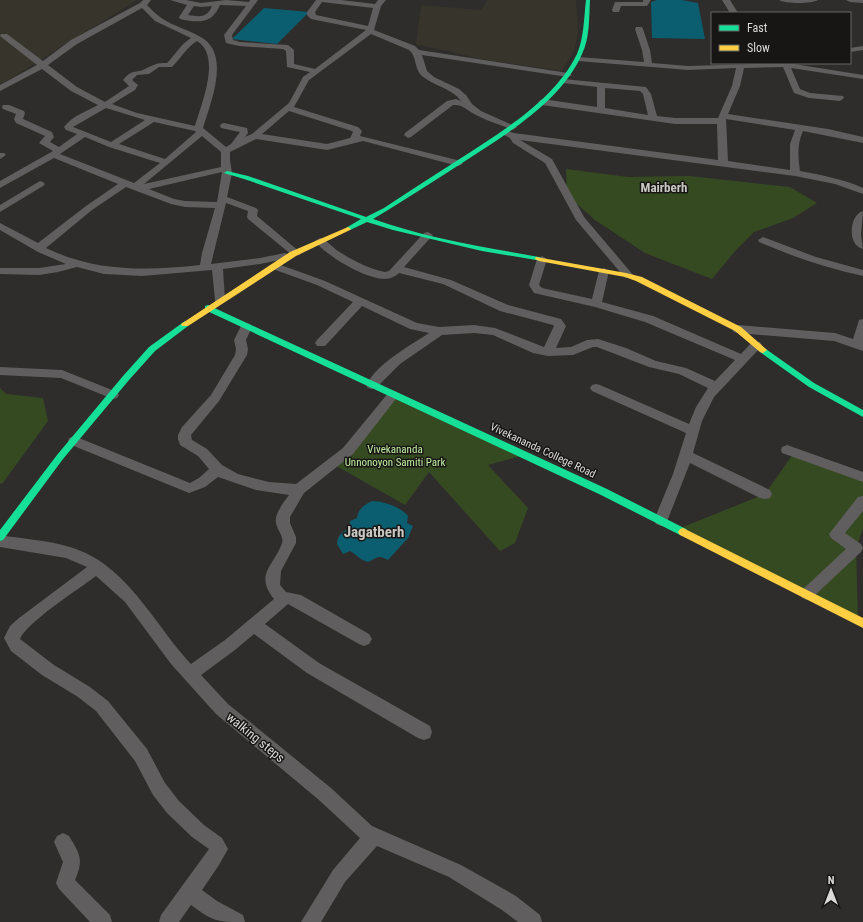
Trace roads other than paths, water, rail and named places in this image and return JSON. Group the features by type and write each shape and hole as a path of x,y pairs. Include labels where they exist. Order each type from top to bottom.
{"main road":[{"path":"0,537 7,520 112,395 152,350 186,322 294,253 369,219 458,162 510,132 566,78 578,59 584,40 588,0"},
{"path":"227,170 395,229 639,279 738,329 756,345 812,385 863,414"},
{"name":"Vivekananda College Road","path":"208,308 246,327 604,492 863,623"}],"street":[{"path":"174,0 191,4 252,2"},
{"path":"205,267 207,253 222,202 227,170 224,160 226,151 237,143 255,136 288,108 296,97 301,86 315,71 370,30 379,3 320,0 311,12 311,15 314,17 370,30 412,48 417,52 601,84 643,89 647,94 653,118"},
{"path":"616,10 618,4 644,4 647,0"},
{"path":"726,0 733,12"},
{"path":"783,0 814,0"},
{"path":"850,0 863,1"},
{"path":"0,89 8,83 43,65 74,42 145,2 158,19 197,38 208,46 211,54 213,66 212,79 200,130 167,162 134,186 89,208 40,247"},
{"path":"252,2 228,35 229,41 239,44 285,47 290,50 290,64 315,71"},
{"path":"191,4 182,15 183,16 207,18 212,14 217,4"},
{"path":"639,29 646,50 648,65"},
{"path":"4,36 74,89 105,105 152,119 200,130 226,151"},
{"path":"167,162 112,144 68,127 73,122 105,105 132,88 134,85 126,80 135,73 146,72 157,65 169,65 180,54 184,46 197,38"},
{"path":"851,50 863,48"},
{"path":"417,52 423,72 431,79 456,91 463,97 469,106 478,113 510,132 795,173 830,179 863,191"},
{"path":"578,59 688,68 780,64 863,77"},
{"path":"780,64 797,91 810,95 840,98"},
{"path":"723,163 722,118 738,78 740,66"},
{"path":"601,84 601,110"},
{"path":"408,135 450,103 456,102 469,106"},
{"path":"542,102 682,122 710,121 722,118 800,128 863,140"},
{"path":"6,107 21,113 18,119 19,121 48,134 50,137 44,143 56,152 134,186 178,202 222,202 253,210 252,217 294,253"},
{"path":"288,108 355,128 358,131 354,138"},
{"path":"112,144 152,119"},
{"path":"224,126 244,131 237,143"},
{"path":"795,173 794,142 800,128"},
{"path":"510,132 516,141 549,161 580,218 629,276"},
{"path":"2,181 56,152 84,134"},
{"path":"255,136 327,147 337,146 354,138 368,139 458,162"},
{"path":"214,141 237,143"},
{"path":"134,186 227,170"},
{"path":"0,209 40,184"},
{"path":"863,214 856,234 859,243 863,246"},
{"path":"0,226 64,260 108,271 147,272 217,266 263,261 294,253"},
{"path":"320,241 325,246 351,262 382,276 390,275 397,269 428,235"},
{"path":"763,240 788,251 820,262 863,273"},
{"path":"542,259 534,285 538,291 596,304 649,319 742,359"},
{"path":"0,271 41,272 77,264"},
{"path":"217,266 220,300"},
{"path":"274,266 361,301 394,318 414,326 439,331 474,329 495,332 524,346 548,352 573,351 590,344 598,343 618,349 653,364 682,371 716,387"},
{"path":"397,269 426,275 447,282 504,308 557,322 560,326 548,352"},
{"path":"596,304 604,271"},
{"path":"321,343 361,301"},
{"path":"738,329 835,337 860,346 863,323"},
{"path":"246,327 240,340 242,349 241,355 222,388 186,430 183,436 184,441 203,453 217,470 249,482 282,490 290,491 299,489"},
{"path":"372,385 389,365 439,331"},
{"path":"661,520 686,456 702,407 716,387 756,345"},
{"path":"0,371 62,374 112,395"},
{"path":"596,388 693,431"},
{"path":"283,600 273,587 272,580 274,570 289,543 289,537 282,523 285,511 299,489 348,451 393,395"},
{"path":"74,441 189,488 195,487 202,483 217,470"},
{"path":"787,450 863,477"},
{"path":"686,456 765,494"},
{"path":"836,534 863,501"},
{"path":"836,534 863,547"},
{"path":"807,594 856,548 836,534"},
{"name":"walking steps","path":"0,541 68,552 80,556 97,567 130,597 176,659 222,710 325,794 366,832 455,871 508,903 533,922"},
{"path":"97,567 34,614 16,631 12,637 12,641 16,646 48,670 84,692 102,706 141,755 159,789 173,807 198,831 216,844 219,849 168,922"},
{"path":"190,674 254,625 283,600 288,598 296,600 364,640"},
{"path":"254,625 312,668 424,732"},
{"path":"310,922 339,876 361,852 373,836"},
{"path":"63,842 73,860 72,866 66,877 66,883 103,922"},
{"path":"190,892 210,908 236,922"}],"water":[{"path":"657,0 682,0 698,3 705,39 652,38 651,2"},
{"path":"264,8 309,12 277,44 232,39"},
{"path":"372,501 386,503 401,510 408,516 407,523 413,526 408,538 388,560 380,557 368,562 350,551 343,554 337,544 338,538 341,534 350,529 350,521 357,518 362,508"}],"district":[{"name":"Mairberh","path":"664,187"},
{"name":"Jagatberh","path":"374,532"}],"park label":[{"name":"Vivekananda Unnonoyon Samiti Park","path":"395,455"}]}
